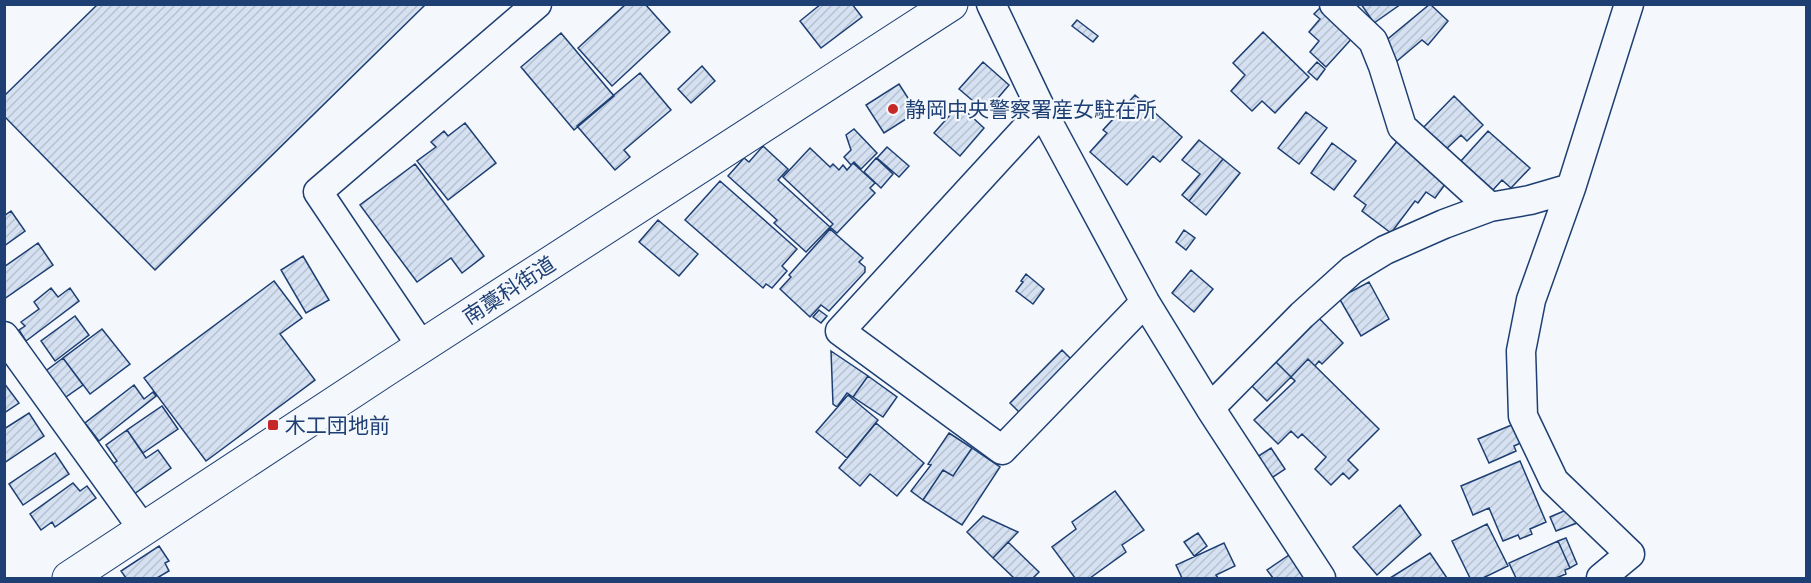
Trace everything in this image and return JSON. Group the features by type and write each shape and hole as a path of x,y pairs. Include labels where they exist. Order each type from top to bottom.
{"main road":[{"name":"南藁科街道","path":"69,579 951,4"}],"street":[{"path":"422,347 318,192 537,4"},
{"path":"991,4 1042,111 1145,302 1210,408 1321,579"},
{"path":"1334,4 1373,41 1402,127 1490,207"},
{"path":"1601,579 1630,554 1554,482 1523,416 1521,351 1531,300 1571,188 1629,4"},
{"path":"1042,111 840,331 1002,450 1145,302"},
{"path":"1210,408 1302,315 1352,270 1385,250 1444,224 1490,207 1530,200 1571,188"},
{"path":"4,336 143,530"}],"building":[{"path":"98,4 426,4 155,270 4,116 4,96"},
{"path":"626,4 645,4 670,32 612,86 578,48"},
{"path":"821,4 852,4 862,17 821,48 800,21"},
{"path":"1361,4 1401,4 1374,23"},
{"path":"1430,4 1448,21 1428,45 1422,40 1396,62 1383,43"},
{"path":"1323,5 1355,35 1326,67 1310,52 1319,41 1309,32 1320,19 1314,14"},
{"path":"1077,20 1098,36 1093,42 1072,26"},
{"path":"1263,32 1309,77 1275,113 1262,101 1252,111 1231,91 1245,75 1233,63"},
{"path":"561,33 614,96 574,130 521,67"},
{"path":"983,62 1009,85 986,112 959,89"},
{"path":"1317,62 1325,69 1317,80 1308,72"},
{"path":"702,66 715,81 691,103 678,89"},
{"path":"640,73 671,110 624,150 630,157 615,170 577,126"},
{"path":"899,84 917,112 884,133 866,105"},
{"path":"1135,95 1182,137 1160,162 1153,156 1127,185 1090,152 1107,133 1103,130"},
{"path":"1454,96 1483,125 1467,141 1461,135 1442,153 1420,131"},
{"path":"959,105 984,128 960,156 934,133"},
{"path":"1306,112 1327,128 1299,164 1278,148"},
{"path":"465,123 496,163 448,200 417,161 436,147 431,142 444,131 448,136"},
{"path":"854,129 877,153 861,169 854,162 851,165 844,157 851,150 846,135"},
{"path":"1488,131 1530,168 1511,188 1502,180 1493,190 1461,161"},
{"path":"1402,135 1446,183 1435,198 1426,192 1418,203 1415,201 1391,233 1362,211 1366,205 1354,196"},
{"path":"1199,140 1223,159 1189,201 1182,195 1200,174 1182,160"},
{"path":"1332,143 1356,161 1334,190 1311,173"},
{"path":"763,146 788,169 778,180 830,227 806,252 774,223 777,220 728,176 744,158 749,162"},
{"path":"887,147 909,166 899,177 877,158"},
{"path":"810,148 830,167 833,164 839,170 843,165 847,170 853,163 875,183 870,188 875,193 837,233 830,227 833,224 783,177"},
{"path":"876,158 893,174 881,188 864,172"},
{"path":"1223,159 1240,173 1206,215 1189,201"},
{"path":"415,164 484,256 462,273 451,258 417,282 360,205"},
{"path":"720,181 797,249 782,266 787,271 772,288 766,284 763,288 685,220"},
{"path":"11,211 25,231 4,246 4,216"},
{"path":"658,220 698,254 679,276 639,242"},
{"path":"830,229 863,258 859,262 865,267 865,272 829,311 821,305 810,317 780,289 791,277 789,275"},
{"path":"1184,230 1195,238 1186,250 1176,242"},
{"path":"38,243 53,265 4,299 4,267"},
{"path":"303,256 329,300 306,313 281,270"},
{"path":"1191,270 1213,289 1194,312 1172,293"},
{"path":"1026,274 1044,289 1033,304 1016,291"},
{"path":"274,281 302,318 280,334 315,380 206,461 144,378"},
{"path":"1369,282 1389,319 1361,336 1339,298"},
{"path":"51,288 58,297 70,288 79,301 26,341 19,330 25,326 21,322 39,309 34,302"},
{"path":"819,310 827,316 821,323 813,317"},
{"path":"1314,313 1343,343 1322,364 1319,361 1315,366 1308,359 1291,377 1271,357"},
{"path":"75,316 89,335 55,361 41,341"},
{"path":"102,329 130,364 90,394 63,358"},
{"path":"1062,350 1074,362 1022,415 1010,403"},
{"path":"831,351 868,376 853,397 847,393 837,407 833,404"},
{"path":"1271,357 1291,377 1267,401 1247,381"},
{"path":"63,358 83,385 63,399 43,373"},
{"path":"1308,359 1379,429 1348,460 1358,470 1349,479 1343,473 1331,485 1315,469 1326,457 1302,434 1298,438 1291,431 1278,444 1254,420 1295,381 1291,377"},
{"path":"868,376 897,397 883,417 853,397"},
{"path":"4,383 19,403 4,413"},
{"path":"134,385 144,399 153,392 156,396 99,441 85,423"},
{"path":"848,395 878,420 847,458 816,432"},
{"path":"162,406 178,429 143,453 127,430"},
{"path":"29,413 44,436 4,463 4,429"},
{"path":"876,423 924,463 897,496 870,474 860,486 839,468"},
{"path":"1514,424 1523,442 1514,446 1516,451 1489,463 1478,439"},
{"path":"127,430 146,458 158,450 171,468 134,494 113,464 117,461 106,445"},
{"path":"949,433 972,448 953,476 943,470 923,500 911,491 931,465 928,464"},
{"path":"972,448 1000,467 962,525 923,500 943,470 953,476"},
{"path":"1271,448 1285,469 1270,479 1257,457"},
{"path":"55,453 69,474 23,505 9,484"},
{"path":"1520,461 1546,522 1530,529 1532,534 1520,539 1518,535 1503,541 1489,508 1473,515 1461,486"},
{"path":"73,483 80,491 87,486 96,498 55,527 52,522 41,530 30,514"},
{"path":"1115,491 1144,530 1122,545 1126,552 1090,578 1075,578 1052,547 1076,529 1072,522"},
{"path":"1400,505 1421,535 1377,575 1353,547"},
{"path":"1571,508 1577,523 1556,531 1550,517"},
{"path":"983,516 1018,532 993,558 967,532"},
{"path":"1487,524 1508,566 1483,578 1470,578 1452,541"},
{"path":"1198,533 1207,546 1194,556 1184,542"},
{"path":"1566,538 1577,564 1570,568 1558,541"},
{"path":"1558,541 1570,568 1565,570 1566,574 1556,578 1516,578 1509,563"},
{"path":"1008,542 1039,572 1033,578 1014,578 993,558"},
{"path":"1224,543 1235,566 1216,575 1218,578 1182,578 1176,565"},
{"path":"159,546 169,561 165,563 169,571 157,578 126,578 121,571"},
{"path":"1292,553 1307,576 1304,578 1273,578 1267,570"},
{"path":"1430,553 1447,578 1390,578"}],"place":[{"name":"静岡中央警察署産女駐在所","path":"893,109"},
{"name":"木工団地前","path":"273,425"}]}
